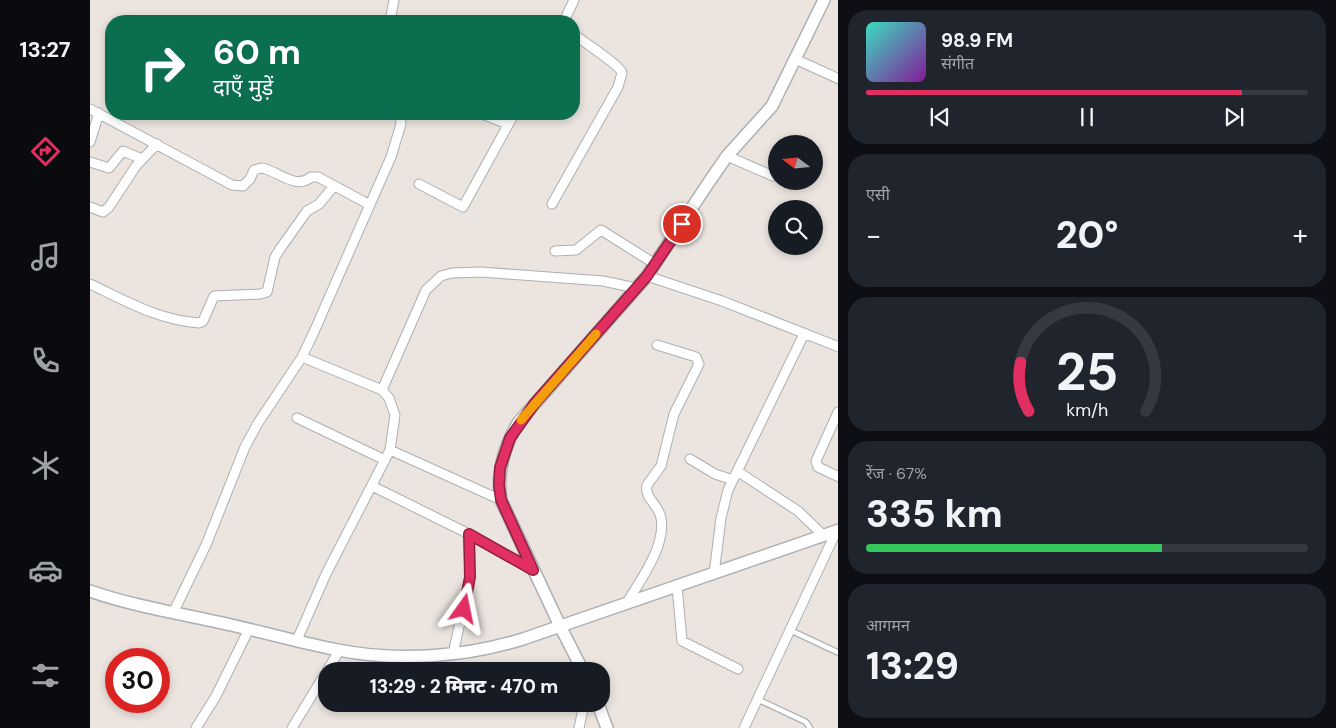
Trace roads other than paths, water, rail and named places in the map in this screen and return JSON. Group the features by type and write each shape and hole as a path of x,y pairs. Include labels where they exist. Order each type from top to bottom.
{"street":[{"path":"391,15 394,0"},
{"path":"567,15 574,0"},
{"path":"578,662 501,500 499,485 500,468 510,438 518,423 647,276 727,156 772,106 824,0"},
{"path":"552,204 618,87 622,73 616,64 580,39"},
{"path":"796,59 838,79"},
{"path":"90,109 105,116"},
{"path":"90,142 99,113"},
{"path":"112,120 232,185 243,186 250,179 254,170 262,168 299,183 315,176 370,205"},
{"path":"173,613 206,545 245,447 258,422 302,357 370,205 398,137 401,120"},
{"path":"498,120 508,124"},
{"path":"419,184 464,207 510,120"},
{"path":"90,207 99,211 106,210 142,159 157,144"},
{"path":"90,162 109,168 124,151 142,159"},
{"path":"727,156 768,174"},
{"path":"90,284 134,306 169,319 199,323 203,321 214,296 267,292 275,257 280,249 307,210 319,204 334,186"},
{"path":"555,251 576,250 601,230 655,264"},
{"path":"382,390 426,290 441,276 452,273 481,272 603,281 636,288"},
{"path":"647,276 722,301 838,348"},
{"path":"714,574 724,501 804,334"},
{"path":"627,603 654,555 661,529 659,509 648,496 647,485 661,466 674,414 699,364 696,357 657,345"},
{"path":"297,640 326,574 390,450 395,415 389,398 382,390 302,357"},
{"path":"838,412 816,460 818,467 838,477"},
{"path":"297,418 385,460"},
{"path":"390,450 501,500"},
{"path":"690,459 714,474 735,476 798,511 823,535"},
{"path":"372,486 469,534 533,570"},
{"path":"90,591 173,613 339,650 410,656 453,654 500,646 838,530"},
{"path":"744,728 838,530"},
{"path":"453,654 470,577 469,534"},
{"path":"677,586 682,641 738,669"},
{"path":"196,728 220,688 249,629"},
{"path":"292,728 339,650"},
{"path":"579,728 582,712"},
{"path":"601,712 607,728"}],"lane":[{"path":"790,630 838,653"},
{"path":"758,699 806,722 810,728"}]}
